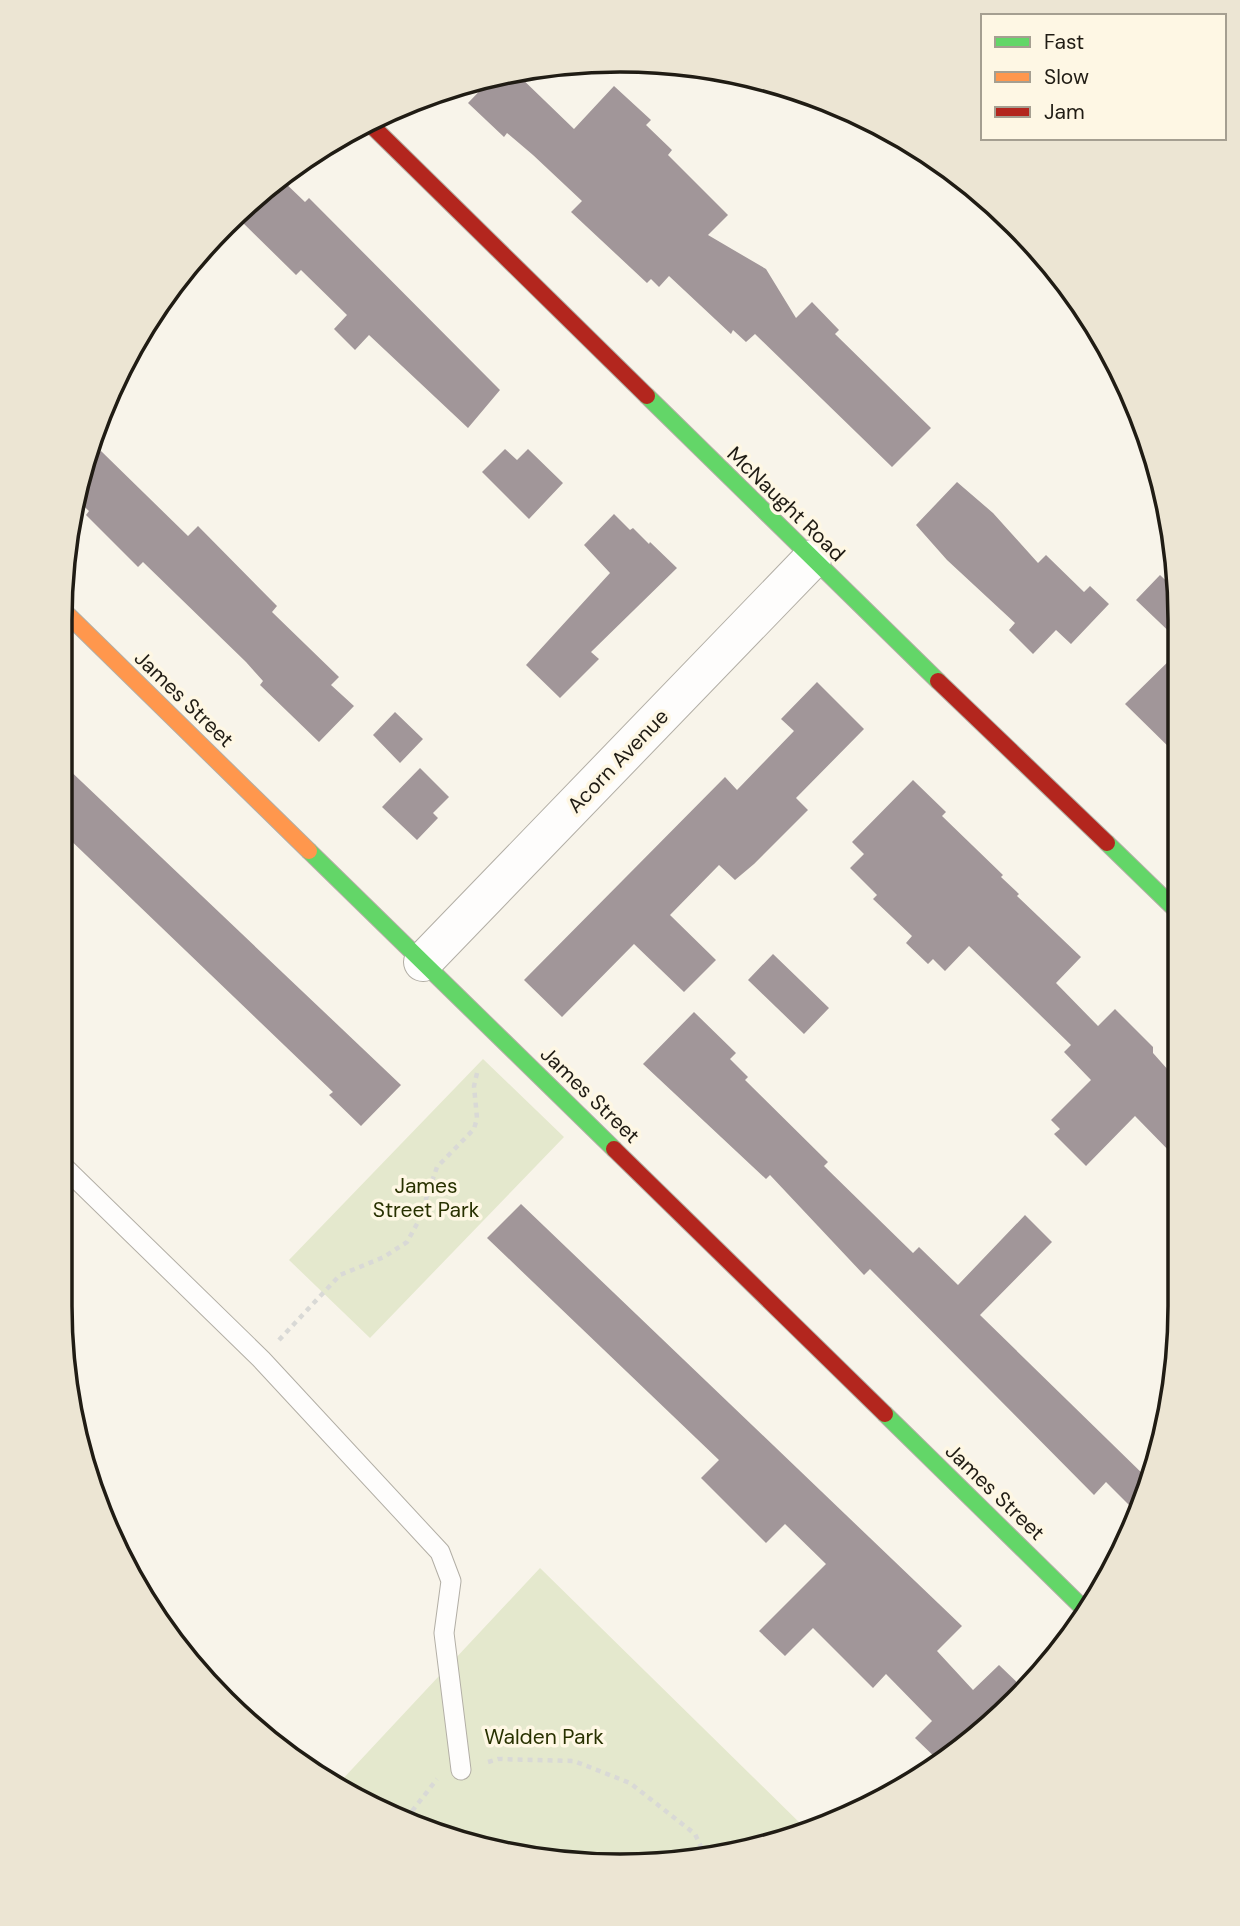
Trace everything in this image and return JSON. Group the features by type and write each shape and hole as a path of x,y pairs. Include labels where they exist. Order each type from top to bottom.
{"street":[{"name":"McNaught Road","path":"375,129 812,559 1168,902"},
{"name":"Acorn Avenue","path":"423,962 812,559"},
{"name":"James Street","path":"72,619 1080,1605"}],"lane":[{"path":"72,1175 261,1359 440,1552 451,1581 444,1633 461,1770"}],"path":[{"path":"261,1359 340,1275 384,1257 407,1242 418,1222 437,1167 474,1129 477,1118 474,1086 488,1024"},
{"path":"410,1813 438,1777 498,1759 574,1761 630,1783 695,1833 702,1848"}],"green space":[{"name":"James Street Park","path":"483,1059 564,1137 370,1338 289,1260"},
{"name":"Walden Park","path":"540,1568 800,1823 762,1836 692,1850 620,1854 548,1850 478,1836 444,1825 410,1813 343,1779"}],"building":[{"path":"523,80 574,129 614,86 651,120 646,125 672,150 668,155 728,215 708,235 766,269 796,318 812,302 839,330 835,334 931,428 892,467 755,334 746,342 733,330 731,334 669,276 659,287 651,279 647,283 571,212 582,201 533,155 507,133 504,137 468,103 481,89"},
{"path":"287,184 305,202 309,198 500,390 468,428 369,335 355,350 334,329 347,315 301,270 296,275 243,223"},
{"path":"505,449 517,460 528,449 563,483 529,519 482,472"},
{"path":"101,451 188,536 198,526 277,606 272,612 339,677 331,685 354,706 319,742 260,685 263,681 246,662 143,562 138,567 86,515 89,511 84,506 98,454"},
{"path":"957,482 993,513 1038,563 1046,555 1084,592 1090,586 1109,604 1071,644 1056,630 1033,654 1009,630 1015,623 947,560 916,525"},
{"path":"614,514 630,530 633,528 649,544 650,542 677,568 591,652 599,659 560,698 526,665 610,573 584,545"},
{"path":"1160,575 1167,581 1168,631 1136,600"},
{"path":"1168,662 1168,746 1125,704"},
{"path":"817,682 864,729 796,798 808,810 754,864 735,880 719,865 670,915 716,960 684,992 634,944 562,1017 524,980 725,777 737,790 794,731 781,719"},
{"path":"395,712 423,739 400,763 373,735"},
{"path":"420,768 449,797 433,813 438,818 417,840 382,807"},
{"path":"72,773 401,1085 361,1126 329,1095 333,1092 72,842"},
{"path":"913,780 946,812 942,816 1003,875 1001,877 1019,894 1017,896 1081,957 1056,983 1098,1026 1115,1009 1153,1047 1153,1053 1168,1070 1168,1150 1135,1116 1086,1166 1054,1134 1060,1129 1051,1120 1091,1080 1064,1052 1071,1045 969,946 945,971 933,959 928,964 906,943 912,936 873,899 877,895 850,868 864,854 852,842"},
{"path":"773,954 829,1008 804,1034 748,980"},
{"path":"694,1012 736,1053 730,1059 748,1077 745,1080 828,1162 824,1166 913,1253 919,1247 958,1285 1025,1215 1052,1242 980,1315 1142,1473 1130,1506 1106,1482 1094,1495 870,1269 864,1275 770,1175 766,1179 643,1064"},
{"path":"521,1204 962,1626 937,1651 973,1690 999,1665 1018,1683 981,1718 934,1756 915,1738 932,1721 886,1674 873,1688 813,1628 785,1656 759,1631 826,1564 785,1524 766,1543 701,1478 719,1460 487,1238"}],"traffic: fast":[{"path":"647,396 938,681"},
{"path":"1107,843 1168,902"},
{"path":"309,851 614,1149"},
{"path":"885,1414 1080,1605"}],"traffic: slow":[{"path":"72,619 309,851"}],"traffic: jam":[{"path":"375,129 647,396"},
{"path":"938,681 1107,843"},
{"path":"614,1149 885,1414"}]}
